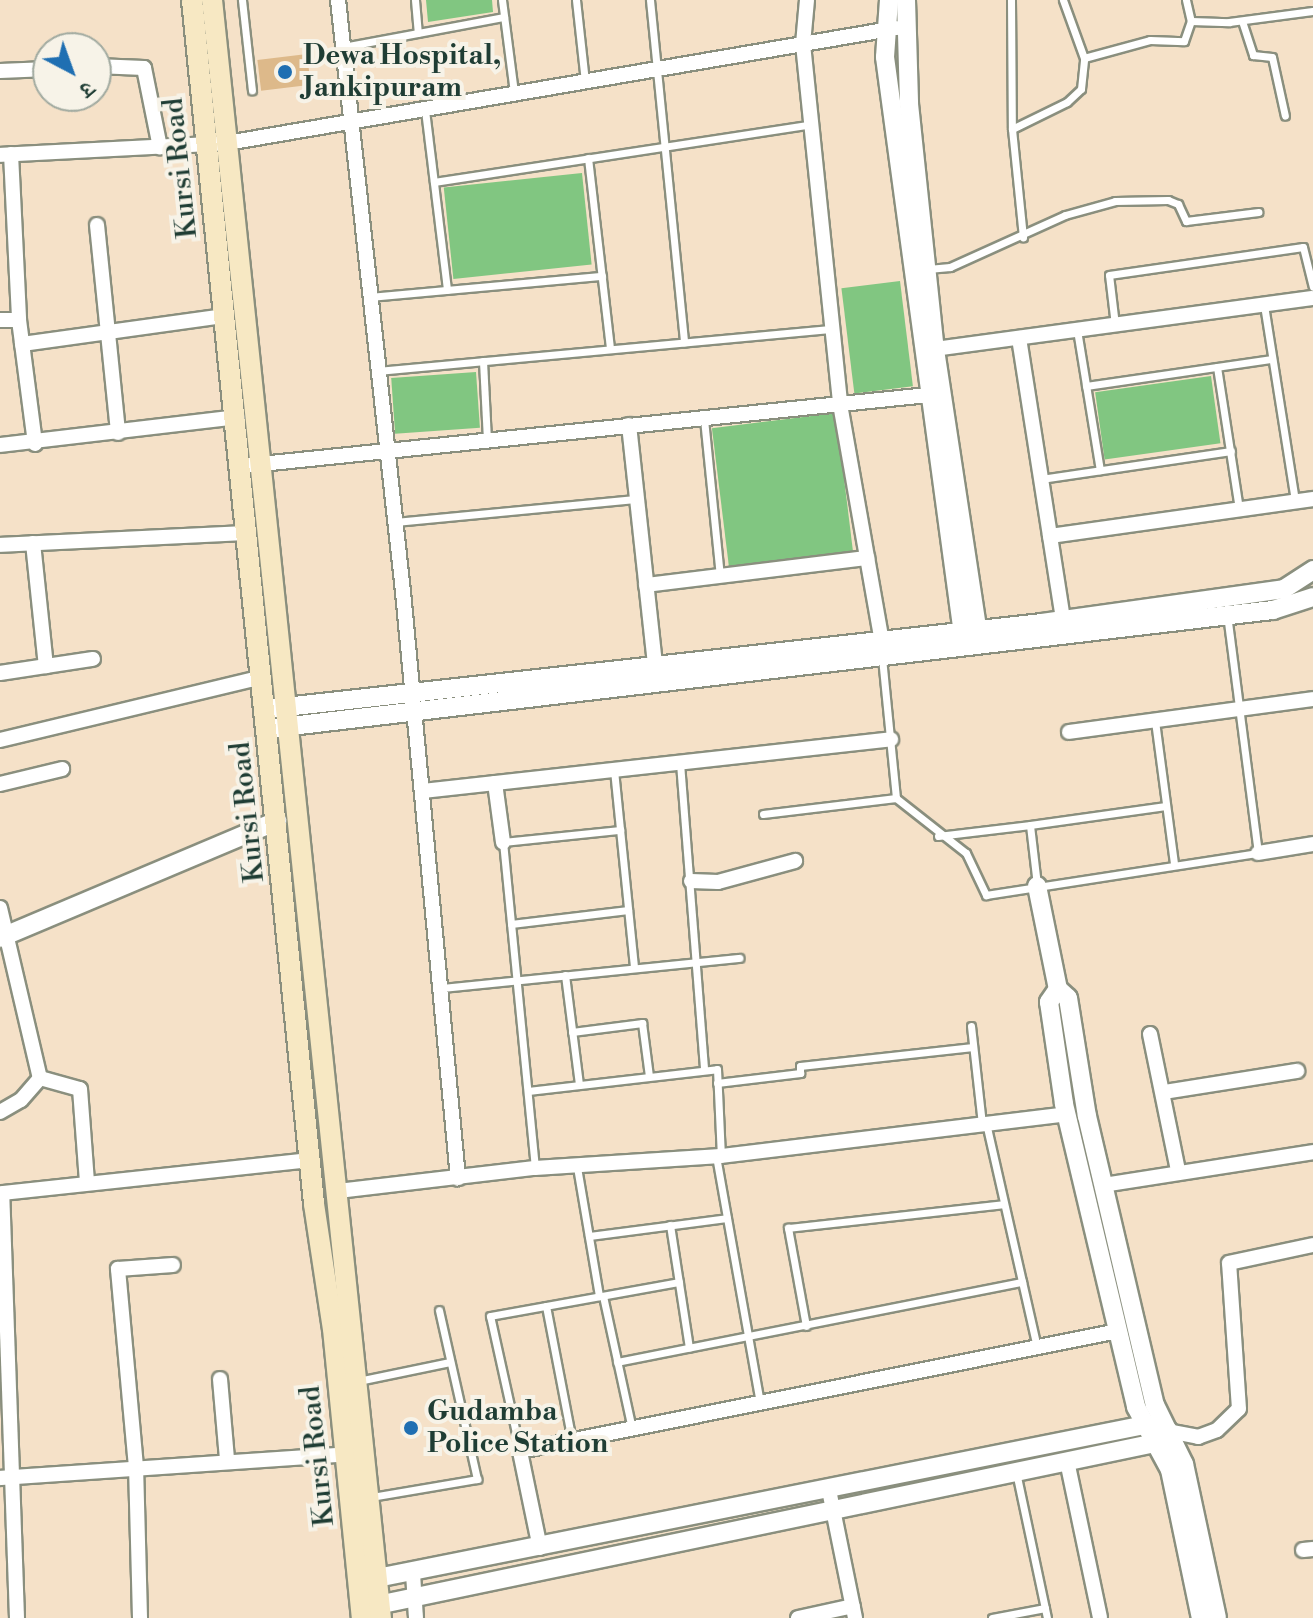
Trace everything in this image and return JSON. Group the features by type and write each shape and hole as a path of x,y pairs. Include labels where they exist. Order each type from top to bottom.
{"main road":[{"name":"Kursi Road","path":"192,0 205,145 237,417 251,465 249,533 263,677 276,718 277,821 310,1160 355,1454 371,1612"},
{"name":"Kursi Road","path":"212,0 227,143 251,465 276,718 338,1191 355,1381 355,1454 369,1497 368,1580"}],"street":[{"path":"338,0 423,791 458,1178"},
{"path":"807,0 803,44 840,404 882,650"},
{"path":"889,0 926,269 935,349 935,395"},
{"path":"906,0 885,57 972,639"},
{"path":"35,444 7,250 6,155 227,143 895,29"},
{"path":"112,67 144,68 160,147"},
{"path":"0,71 32,70"},
{"path":"97,225 118,433"},
{"path":"935,349 1313,298"},
{"path":"22,344 108,329 225,316"},
{"path":"0,320 19,320"},
{"path":"1019,338 1063,620"},
{"path":"251,465 387,448 935,395"},
{"path":"0,445 35,444 237,417"},
{"path":"629,425 655,666"},
{"path":"1050,536 1313,499"},
{"path":"0,545 249,533"},
{"path":"33,543 46,666"},
{"path":"646,585 867,558"},
{"path":"276,718 882,650 1226,607 1284,589 1313,570"},
{"path":"972,639 1063,620 1304,604 1313,597"},
{"path":"413,702 655,666 882,650"},
{"path":"0,673 93,659"},
{"path":"0,740 263,677"},
{"path":"1069,732 1313,699"},
{"path":"423,791 891,739"},
{"path":"0,784 62,769"},
{"path":"495,783 503,842"},
{"path":"4,936 277,821"},
{"path":"1258,853 1313,844"},
{"path":"691,881 718,882 795,861"},
{"path":"1037,886 1058,989 1068,998 1103,1185 1170,1470 1201,1618"},
{"path":"0,908 4,936 40,1078"},
{"path":"1058,989 1049,1002 1067,1114 1118,1331 1145,1425 1162,1437 1184,1464 1217,1618"},
{"path":"1150,1034 1178,1171"},
{"path":"1164,1092 1297,1071"},
{"path":"0,1112 21,1100 40,1078"},
{"path":"40,1078 80,1089 87,1183"},
{"path":"338,1191 535,1168 718,1156 1067,1114"},
{"path":"1103,1185 1313,1152"},
{"path":"17,1618 7,1478 2,1193 310,1160"},
{"path":"371,1612 415,1598 1016,1472 1162,1437 1198,1437 1217,1430 1239,1409 1229,1263 1313,1245"},
{"path":"140,1618 136,1467 118,1269 173,1265"},
{"path":"540,1548 520,1451 1118,1331"},
{"path":"220,1379 227,1459"},
{"path":"368,1580 413,1574 1145,1425"},
{"path":"7,1478 227,1459 355,1454"},
{"path":"1067,1461 1100,1618"},
{"path":"798,1618 854,1612 829,1490"},
{"path":"413,1574 416,1618"}],"lane":[{"path":"242,0 252,90"},
{"path":"415,0 418,33"},
{"path":"502,0 514,93"},
{"path":"576,0 585,81"},
{"path":"650,0 684,342"},
{"path":"1011,0 1012,129 1023,237"},
{"path":"1012,129 1067,102 1081,89 1084,58 1063,0"},
{"path":"1084,58 1150,40 1184,41 1191,21 1186,0"},
{"path":"1191,21 1242,21 1312,11"},
{"path":"343,47 504,17"},
{"path":"1242,21 1253,55 1272,57 1285,116"},
{"path":"425,108 447,290"},
{"path":"434,182 811,124"},
{"path":"588,158 610,349"},
{"path":"926,269 950,267 1023,237 1065,215 1144,198 1178,204 1186,221 1258,212"},
{"path":"1115,325 1109,275 1303,247 1313,287"},
{"path":"370,297 602,276"},
{"path":"1264,305 1295,502"},
{"path":"378,371 832,329"},
{"path":"1076,330 1100,470"},
{"path":"1086,386 1272,359"},
{"path":"483,361 487,439"},
{"path":"1217,367 1239,509"},
{"path":"704,417 720,576"},
{"path":"1041,479 1231,451"},
{"path":"395,522 637,499"},
{"path":"882,650 896,798 938,836 966,853 986,895 1258,853 1226,607"},
{"path":"1155,721 1174,864"},
{"path":"680,763 691,881 693,962 704,1070"},
{"path":"614,770 634,968"},
{"path":"763,814 896,798"},
{"path":"938,836 1166,806"},
{"path":"1030,825 1037,886"},
{"path":"535,1168 514,980 503,842 620,830"},
{"path":"511,924 628,910"},
{"path":"443,988 739,958"},
{"path":"565,975 579,1084"},
{"path":"572,1032 642,1023 649,1076"},
{"path":"971,1026 984,1124 1037,1348"},
{"path":"717,1083 800,1073 800,1066 973,1047"},
{"path":"528,1091 717,1069 718,1156 760,1403"},
{"path":"577,1167 601,1296 632,1429"},
{"path":"806,1326 788,1228 1004,1204"},
{"path":"589,1236 727,1218"},
{"path":"670,1225 689,1348"},
{"path":"520,1451 490,1316 679,1282"},
{"path":"617,1362 1022,1282"},
{"path":"546,1306 572,1441"},
{"path":"369,1497 477,1479 439,1310"},
{"path":"355,1381 450,1362"},
{"path":"1016,1472 1047,1618"},
{"path":"992,1618 1045,1608"}],"green space":[{"path":"426,0 492,0 493,12 428,22"},
{"path":"582,173 592,264 453,279 444,188"},
{"path":"900,281 913,386 854,393 841,288"},
{"path":"476,372 480,428 395,434 391,378"},
{"path":"1211,376 1220,443 1105,460 1095,392"},
{"path":"836,413 853,551 729,566 712,428"}],"building":[{"path":"307,54 311,85 261,91 257,60"}],"place":[{"name":"Dewa Hospital, Jankipuram","path":"285,72"},
{"name":"Gudamba Police Station","path":"411,1428"}]}
